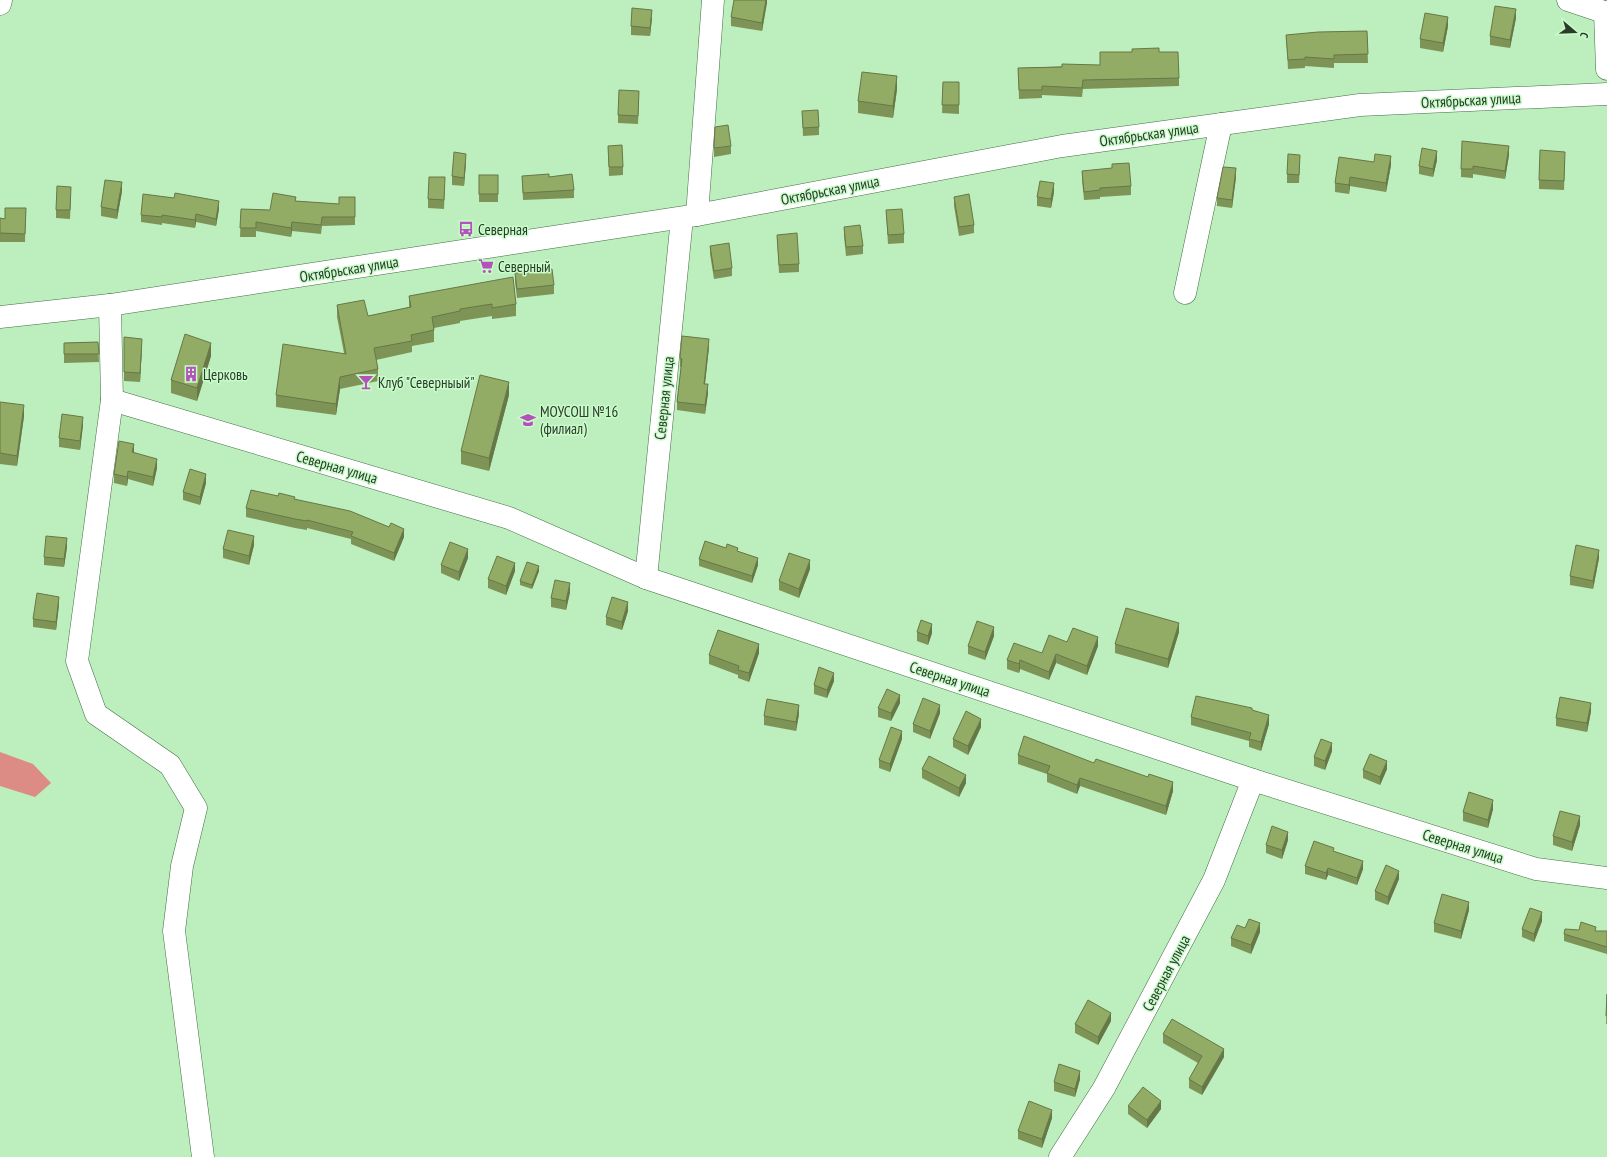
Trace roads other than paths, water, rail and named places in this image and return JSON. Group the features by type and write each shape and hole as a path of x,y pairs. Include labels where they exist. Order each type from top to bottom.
{"street":[{"path":"0,4 2,0"},
{"path":"689,217 713,0"},
{"path":"1568,0 1606,12 1607,69"},
{"name":"Октябрьская улица","path":"0,317 110,305 689,217 1062,146 1360,105 1607,94"},
{"path":"1185,293 1222,124"},
{"name":"Северная улица","path":"646,578 689,217"},
{"path":"110,305 112,400 77,661 96,714 170,765 196,808 182,866 174,931 202,1157"},
{"name":"Северная улица","path":"112,400 509,518 646,578 1253,780 1536,869 1606,874"},
{"name":"Северная улица","path":"1060,1157 1104,1088 1214,880 1253,780"}],"place":[{"name":"Северная","path":"466,229"},
{"name":"Северный","path":"486,266"},
{"name":"Церковь","path":"191,374"},
{"name":"Клуб \"Северныый\"","path":"366,382"},
{"name":"МОУСОШ №16 (филиал)","path":"528,420"}]}
